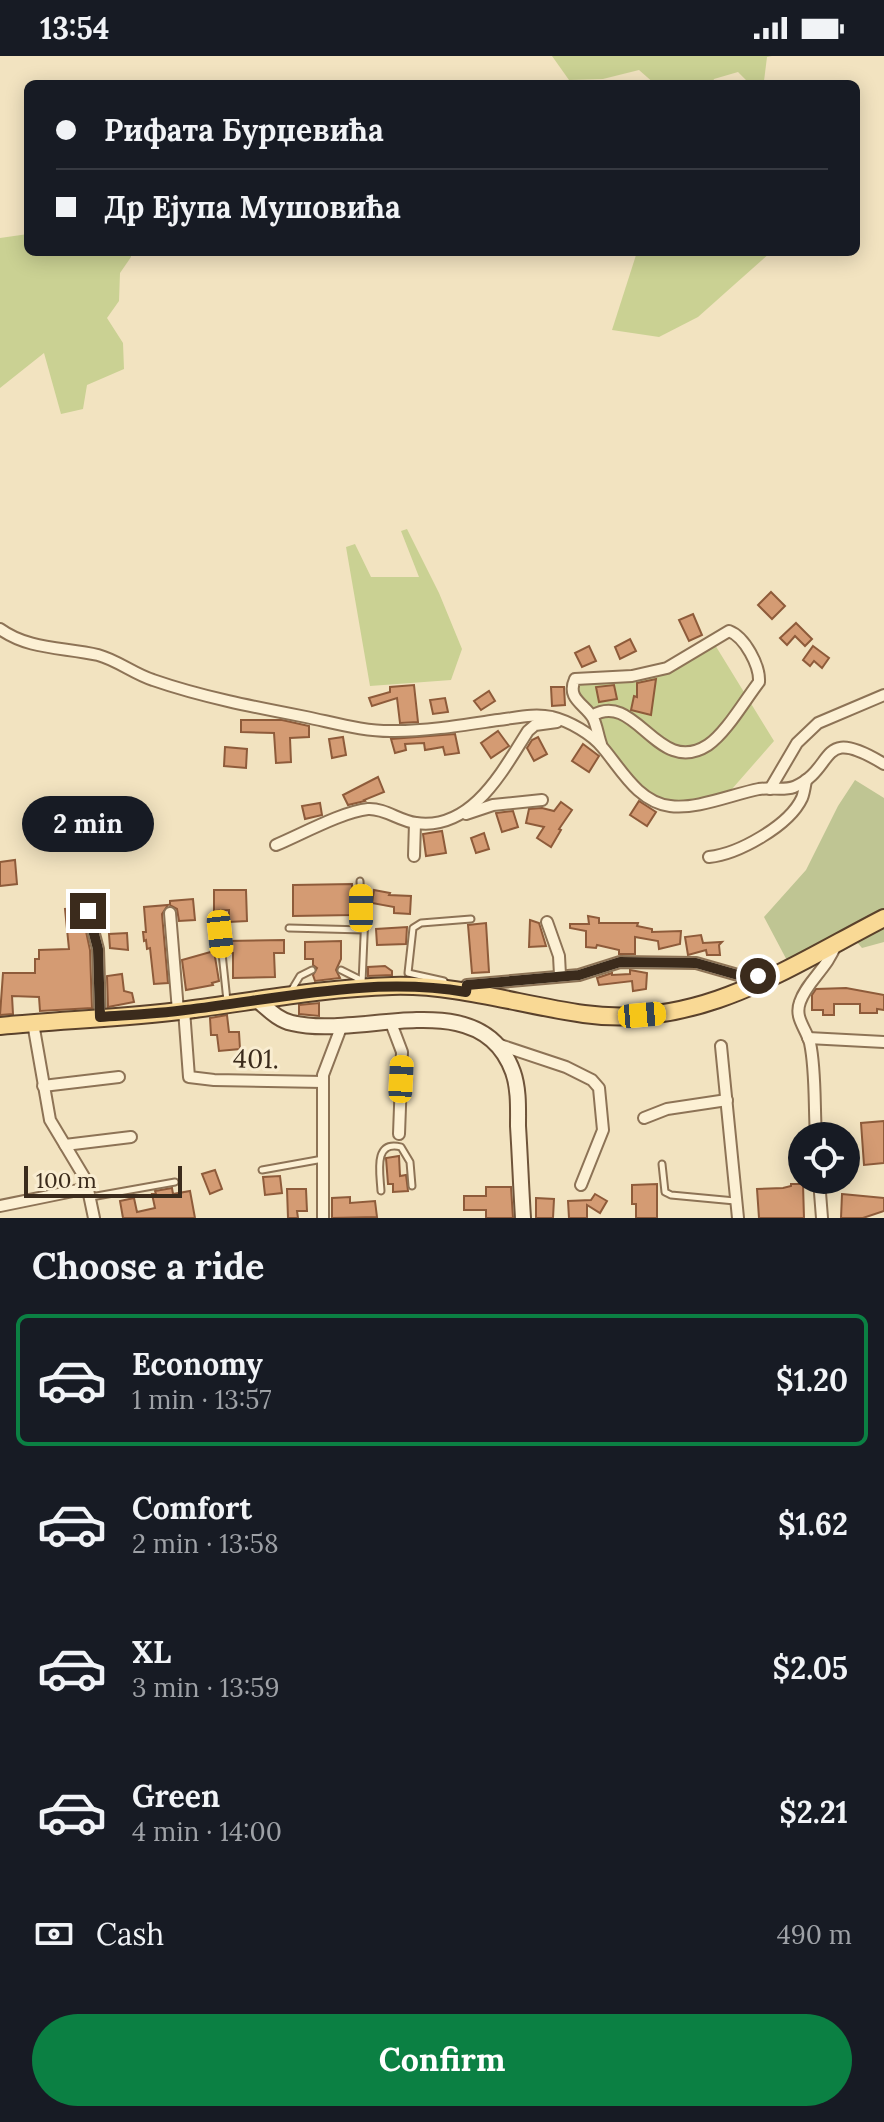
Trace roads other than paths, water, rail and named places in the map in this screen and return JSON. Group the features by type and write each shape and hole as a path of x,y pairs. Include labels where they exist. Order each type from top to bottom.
{"main road":[{"path":"0,1026 181,1011 362,984 466,989 586,1015 679,1012 710,1004 774,976 884,918"}],"street":[{"path":"0,629 17,641 101,656 150,680 246,706 367,729 395,731 539,715 555,717 602,746"},
{"path":"592,716 605,710 620,712 671,750 691,752 709,744 759,682 757,665 736,634 725,631 667,668 632,676 575,679 572,687 575,699 592,716 602,746 628,780 653,800 669,806 770,789 785,790 806,780 826,756 842,747 864,752 884,764"},
{"path":"770,789 797,743 818,723 884,695"},
{"path":"460,816 484,794 528,731 543,723 570,725"},
{"path":"709,857 741,850 792,813 802,798 806,780"},
{"path":"276,845 369,809 415,823 460,816 493,805 542,800"},
{"path":"414,856 415,823"},
{"path":"88,911 98,949 100,1017"},
{"path":"170,913 181,1011"},
{"path":"547,922 559,956 560,975"},
{"path":"815,1122 808,1038 799,1020 798,1005 828,964 837,942"},
{"path":"466,989 584,973 612,963 635,961 696,963 738,975 774,976"},
{"path":"257,1000 278,1018 293,1024 459,1022 473,1026 497,1044 566,1067 592,1080 599,1088 603,1130 581,1185"},
{"name":"401.","path":"181,1011 189,1077 323,1082"},
{"path":"33,1023 50,1120 79,1167 90,1193 94,1218"},
{"path":"391,1023 402,1052 398,1140"},
{"path":"323,1218 323,1075 342,1025"},
{"path":"808,1038 884,1042"},
{"path":"497,1044 514,1075 517,1095 523,1218"},
{"path":"721,1046 738,1218"},
{"path":"43,1086 119,1077"},
{"path":"644,1118 667,1109 727,1100"},
{"path":"65,1145 131,1137"},
{"path":"0,1206 90,1193"},
{"path":"820,1194 822,1218"}],"lane":[{"path":"360,881 361,908 365,914 362,984"},
{"path":"466,989 412,975 407,969 416,924 471,919"},
{"path":"289,928 364,930"},
{"path":"220,934 227,1004"},
{"path":"289,995 300,976 312,970"},
{"path":"341,970 362,984"},
{"path":"381,1191 380,1155 398,1140 408,1154 412,1186"},
{"path":"262,1170 324,1159"},
{"path":"662,1164 665,1192 736,1201"},
{"path":"90,1193 175,1182"}]}
